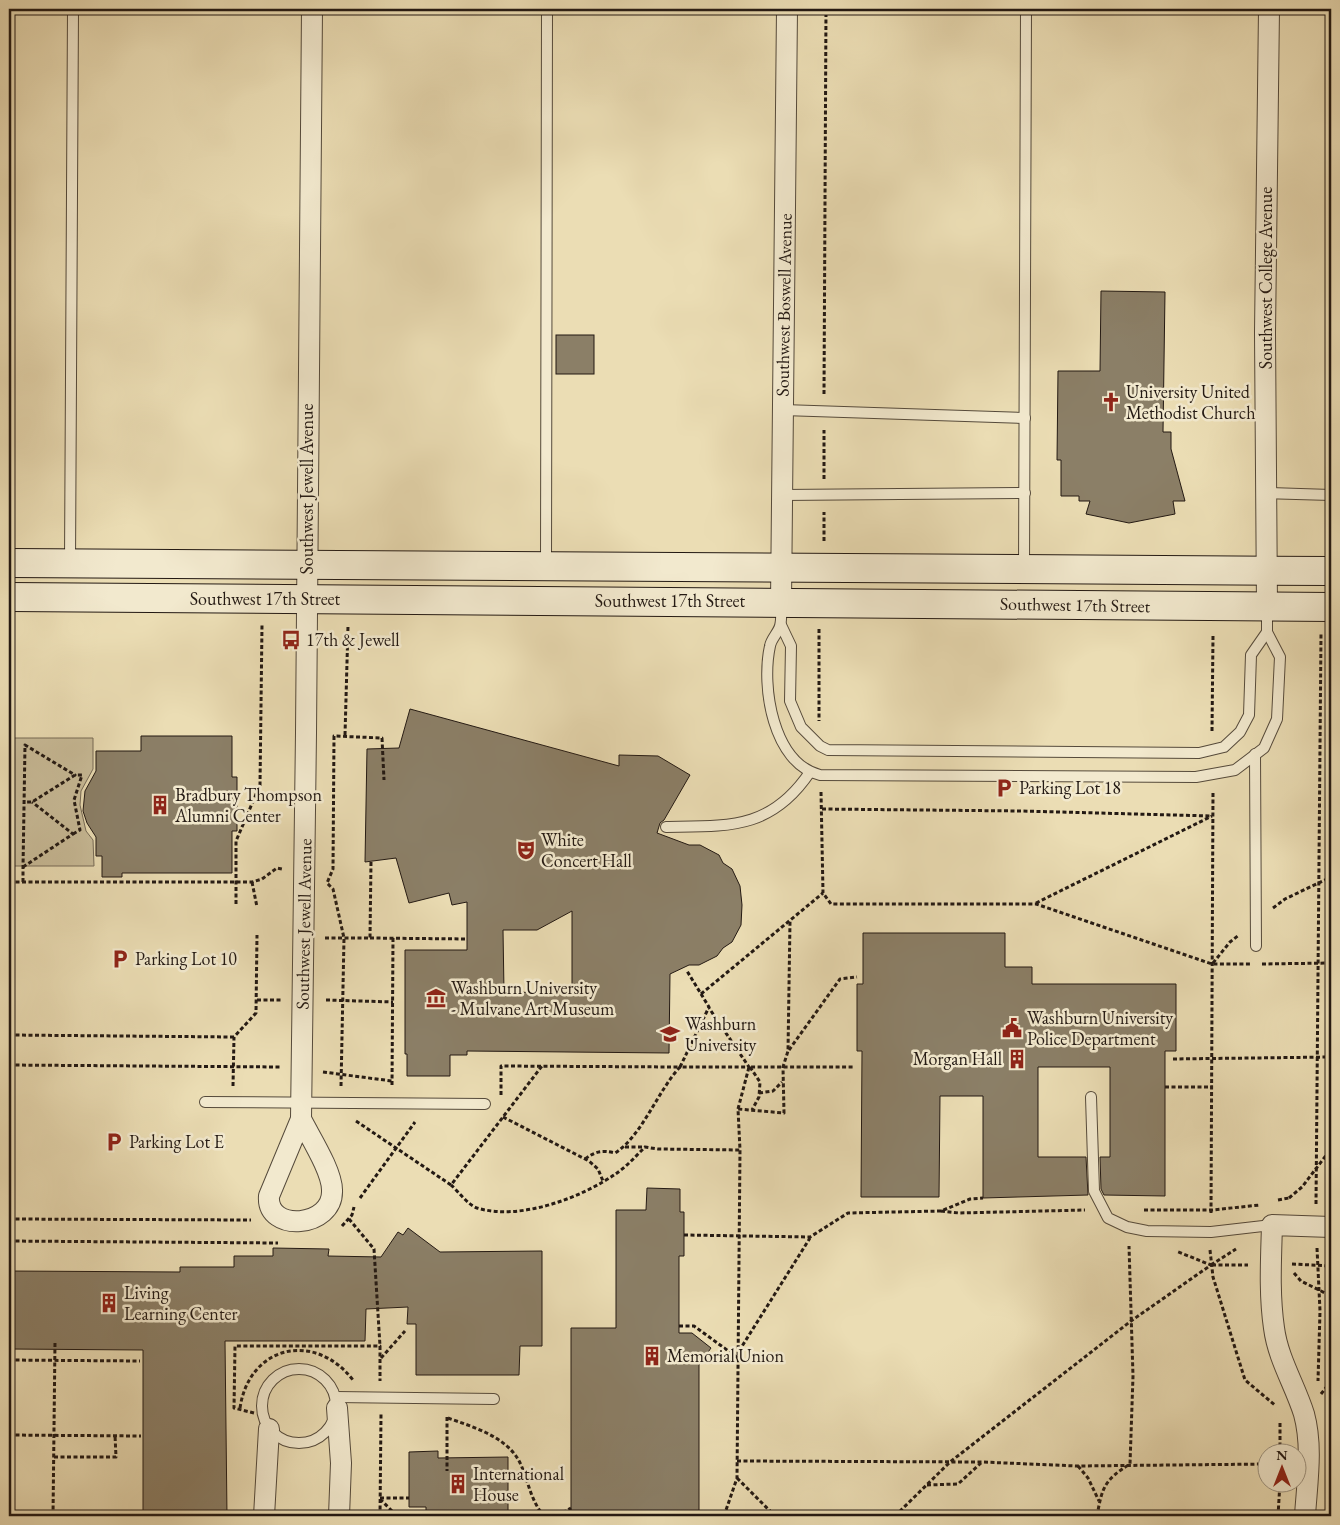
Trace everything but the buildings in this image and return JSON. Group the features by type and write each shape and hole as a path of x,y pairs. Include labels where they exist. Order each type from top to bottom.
{"main road":[{"name":"Southwest 17th Street","path":"9,563 1331,571"},
{"name":"Southwest 17th Street","path":"9,597 306,599 781,614 1267,620 1326,607"}],"street":[{"name":"Southwest Jewell Avenue","path":"301,1111 330,1178 333,1191 330,1203 321,1215 310,1221 280,1218 273,1213 268,1204 269,1196 301,1111 312,9"},
{"name":"Southwest Boswell Avenue","path":"781,614 787,9"},
{"name":"Southwest College Avenue","path":"1267,620 1265,333 1269,9"},
{"path":"1305,1516 1309,1443 1303,1414 1283,1366 1274,1330 1271,1296 1272,1225 1323,1227"},
{"path":"336,1403 342,1494 339,1516"},
{"path":"264,1516 265,1422"}],"lane":[{"path":"70,563 73,9"},
{"path":"546,567 547,9"},
{"path":"1024,570 1026,9"},
{"path":"783,410 1025,418"},
{"path":"782,495 1024,493"},
{"path":"1266,493 1331,495"},
{"path":"781,614 791,646 790,701 801,727 820,746 828,750 1199,753 1224,747 1240,732 1249,714 1251,655 1267,620"},
{"path":"781,614 770,645 769,709 781,740 795,762 810,772 820,775 1196,777 1234,770 1264,748 1277,719 1280,657 1267,620"},
{"path":"1256,754 1256,946"},
{"path":"666,827 730,826 759,817 786,800 800,787 810,772"},
{"path":"1091,1097 1094,1191 1108,1218 1127,1227 1147,1231 1211,1232 1272,1225"},
{"path":"205,1102 301,1111 341,1103 485,1104"},
{"path":"297,1368 313,1371 328,1382 336,1403 334,1421 326,1432 313,1441 297,1444 281,1439 265,1422 262,1398 273,1378 283,1371 297,1368"},
{"path":"336,1403 494,1399"}],"path":[{"path":"1326,607 1318,1057 1323,1227 1318,1266 1317,1377 1320,1396 1331,1380"},
{"path":"345,736 348,618"},
{"path":"236,904 236,841 260,784 263,698 262,623"},
{"path":"1212,750 1213,636"},
{"path":"341,1103 344,938 333,889 327,883 333,870 334,736 382,738 384,780"},
{"path":"23,868 80,830 76,818 74,800 82,775 75,775 25,745 23,868 23,882"},
{"path":"1213,774 1212,1277 1245,1380 1280,1410"},
{"path":"24,802 32,802 75,775"},
{"path":"32,802 73,834"},
{"path":"1212,816 1021,811 822,809 823,893 832,904 1036,904 1212,964 1331,963"},
{"path":"1036,904 1212,816"},
{"path":"370,938 371,861"},
{"path":"9,882 252,882 262,879 277,868 284,870"},
{"path":"252,882 257,907"},
{"path":"701,994 823,893"},
{"path":"788,1051 790,921"},
{"path":"233,1091 234,1037 256,1013 257,935"},
{"path":"318,938 467,939"},
{"path":"392,1104 393,938"},
{"path":"687,972 760,1082 759,1093 752,1110"},
{"path":"738,1109 784,1113 782,1067 788,1051 840,979 857,977"},
{"path":"257,1000 284,1000"},
{"path":"319,1000 393,1002"},
{"path":"584,1159 594,1152 603,1150 615,1153 634,1137 642,1120 680,1067 709,1007"},
{"path":"9,1035 234,1037"},
{"path":"1173,1058 1331,1057"},
{"path":"9,1065 283,1067"},
{"path":"501,1066 854,1067"},
{"path":"451,1185 542,1066"},
{"path":"724,1516 737,1478 740,1235 738,1109 749,1067"},
{"path":"317,1071 392,1081"},
{"path":"759,1093 773,1090 782,1082"},
{"path":"1165,1087 1212,1087"},
{"path":"495,1114 584,1159 598,1169 603,1181"},
{"path":"360,1198 417,1120"},
{"path":"624,1147 740,1150"},
{"path":"396,1149 451,1185 475,1207 508,1212 547,1206 603,1181 618,1172 646,1147"},
{"path":"941,1211 970,1199 983,1198"},
{"path":"1272,1202 1289,1198"},
{"path":"1142,1210 1212,1210 1266,1203"},
{"path":"739,1351 810,1237 848,1212 941,1211 959,1213 1103,1210"},
{"path":"9,1219 250,1221 254,1218"},
{"path":"349,1219 374,1249 380,1346 380,1383 373,1384"},
{"path":"684,1235 810,1237"},
{"path":"9,1241 280,1243"},
{"path":"1129,1242 1133,1376 1130,1464"},
{"path":"1170,1248 1211,1266 1252,1266"},
{"path":"1331,1266 1289,1264 1301,1281 1319,1292 1331,1296"},
{"path":"895,1516 950,1462 1131,1320 1211,1266"},
{"path":"679,1326 694,1326 738,1358"},
{"path":"380,1358 406,1331"},
{"path":"53,1516 55,1341"},
{"path":"265,1422 240,1408 234,1408 235,1346 380,1346"},
{"path":"240,1408 247,1380 257,1369 275,1357 294,1351 321,1353 335,1362 360,1384"},
{"path":"9,1360 55,1362 140,1361"},
{"path":"380,1516 380,1414 390,1414"},
{"path":"447,1471 446,1417 481,1430 498,1440 520,1464 530,1493 540,1511 557,1516 570,1508"},
{"path":"1280,1418 1280,1442"},
{"path":"9,1435 141,1436"},
{"path":"54,1457 116,1457 115,1435"},
{"path":"737,1461 982,1462 1077,1466 1258,1464"},
{"path":"927,1485 958,1484 982,1462"},
{"path":"1097,1516 1103,1486 1114,1474 1130,1464"},
{"path":"1077,1466 1088,1478 1100,1502"},
{"path":"737,1478 775,1516"},
{"path":"1278,1516 1279,1492"},
{"path":"380,1498 409,1498"},
{"path":"380,1498 397,1516"}],"shaded area":[{"path":"9,738 93,738 93,769 81,791 80,805 86,831 93,840 94,866 9,866"}],"place":[{"name":"University United Methodist Church","path":"1111,402"},
{"name":"17th & Jewell","path":"291,640"},
{"name":"Parking Lot 18","path":"1004,788"},
{"name":"Bradbury Thompson Alumni Center","path":"160,805"},
{"name":"White Concert Hall","path":"526,850"},
{"name":"Parking Lot 10","path":"120,959"},
{"name":"Washburn University - Mulvane Art Museum","path":"436,998"},
{"name":"Washburn University Police Department","path":"1012,1028"},
{"name":"Washburn University","path":"670,1034"},
{"name":"Morgan Hall","path":"1017,1059"},
{"name":"Parking Lot E","path":"114,1142"},
{"name":"Living Learning Center","path":"109,1303"},
{"name":"Memorial Union","path":"652,1356"},
{"name":"International House","path":"458,1484"}]}
